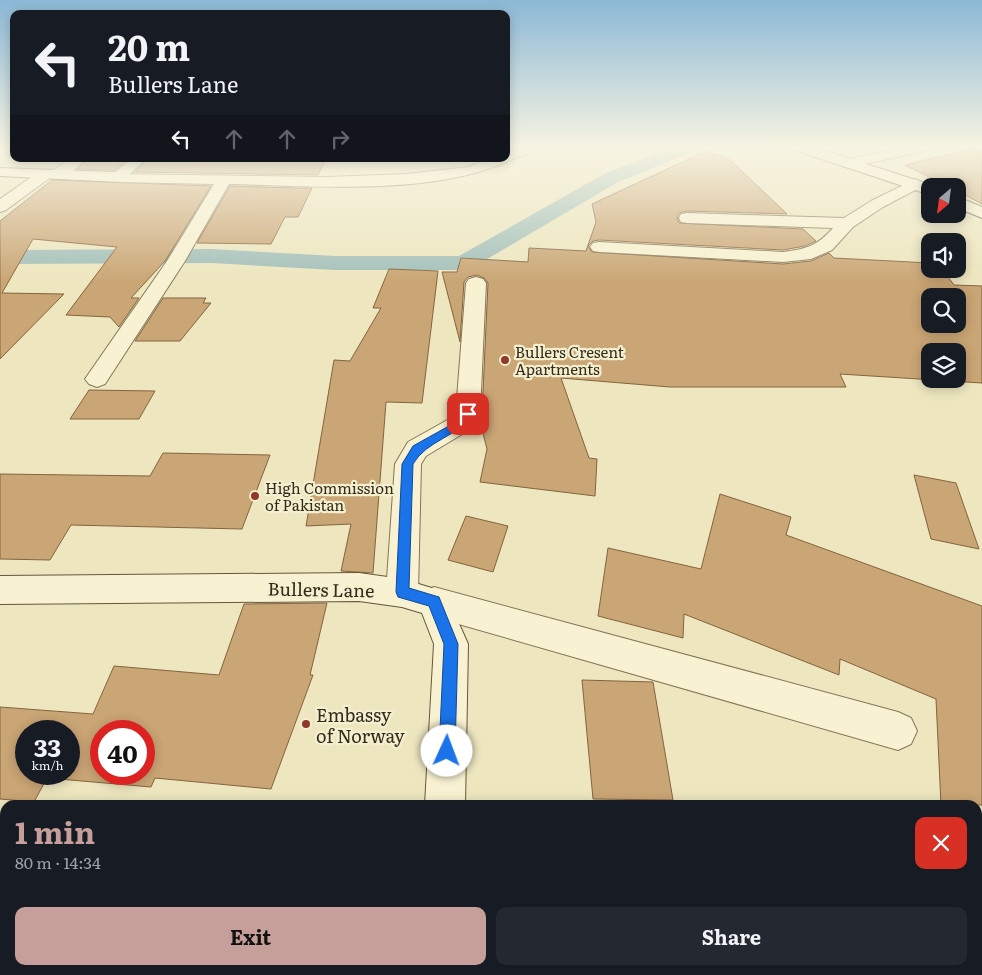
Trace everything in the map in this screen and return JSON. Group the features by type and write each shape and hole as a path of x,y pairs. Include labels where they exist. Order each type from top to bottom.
{"street":[{"path":"0,207 25,192"},
{"path":"98,380 217,192"},
{"path":"599,247 783,257 805,255 826,246 847,223 877,204 911,192"},
{"path":"966,206 982,213"},
{"path":"687,218 847,223"},
{"path":"445,800 451,644 418,597 408,464 416,449 460,424 468,414 476,283"},
{"name":"Bullers Lane","path":"0,590 359,587 418,597 898,731"}],"building":[{"path":"37,192 208,192 165,261 131,298 139,298 119,327 110,317 66,315 117,247 33,239 2,293 64,294 0,359 0,221"},
{"path":"227,192 310,192 298,217 285,217 271,244 197,243"},
{"path":"619,192 763,192 787,214 687,211 679,213 677,217 679,223 803,229 816,241 805,246 783,250 599,240 593,241 588,246 592,252 783,264 811,261 829,253 834,258 921,263 921,278 949,278 954,285 982,286 982,383 966,382 966,343 921,343 921,379 840,374 846,387 670,387 561,378 589,458 597,459 595,496 480,482 487,449 479,418 482,413 488,283 484,278 477,275 468,277 464,282 460,342 442,272 457,272 461,258 528,262 529,248 586,251 596,222 592,204"},
{"path":"966,192 982,192 982,204 966,195"},
{"path":"389,269 438,271 422,403 386,402 373,573 341,571 351,524 306,526 334,360 350,361 381,308 373,308"},
{"path":"163,298 206,298 203,303 211,303 180,341 135,341"},
{"path":"89,390 155,391 139,419 70,419"},
{"path":"163,453 270,455 242,529 71,525 50,560 0,559 0,474 150,476"},
{"path":"914,475 956,483 979,549 931,539"},
{"path":"720,494 791,517 786,535 982,606 982,800 941,800 936,699 840,659 839,675 684,614 683,638 598,616 608,548 701,569"},
{"path":"466,516 508,526 493,572 448,560"},
{"path":"327,603 310,675 313,675 271,789 155,778 155,720 90,720 90,782 80,781 80,720 15,720 15,785 43,785 35,800 0,799 0,707 93,714 114,666 219,675 244,604"},
{"path":"582,680 653,682 673,800 593,799"},
{"path":"128,785 152,785 151,787"}],"waterway":[{"path":"0,257 211,256 335,263 464,263 588,192"}],"place":[{"name":"Bullers Cresent Apartments","path":"505,360"},
{"name":"High Commission of Pakistan","path":"255,496"},
{"name":"Embassy of Norway","path":"306,724"}],"route":[{"path":"447,751 451,644 434,602 402,592 406,496 408,464 416,449 460,424 468,414"}]}
